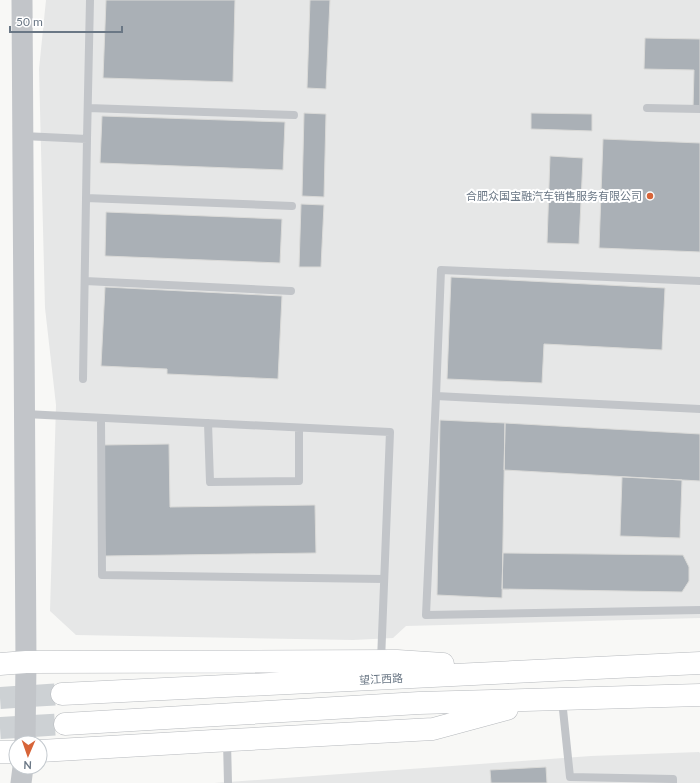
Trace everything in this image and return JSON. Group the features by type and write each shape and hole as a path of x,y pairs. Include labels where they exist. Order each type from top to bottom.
{"main road":[{"path":"0,664 26,662 397,661 534,671"},
{"name":"望江西路","path":"62,694 700,663"},
{"path":"65,724 419,703 700,695"},
{"path":"48,751 433,729 539,700"}],"street":[{"path":"22,0 26,662 25,735"}],"lane":[{"path":"83,379 90,0"},
{"path":"88,108 294,115"},
{"path":"647,108 700,109"},
{"path":"22,136 87,139"},
{"path":"86,198 292,206"},
{"path":"700,281 441,270 426,615 700,610"},
{"path":"85,281 291,291"},
{"path":"436,396 700,409"},
{"path":"24,414 390,432 381,662"},
{"path":"101,418 102,575 384,579"},
{"path":"208,423 210,482 299,481 299,428"},
{"path":"562,700 570,777 673,779 673,783"},
{"path":"227,740 228,783"}],"shaded area":[{"path":"46,0 700,0 700,618 406,626 393,638 353,640 76,635 50,611 56,405 45,308 39,69"},
{"path":"700,753 700,783 214,783 591,756"}],"building":[{"path":"106,0 235,0 233,82 103,78"},
{"path":"310,0 330,0 326,89 307,88"},
{"path":"645,38 700,39 700,108 693,108 694,70 644,69"},
{"path":"304,113 326,114 324,197 302,196"},
{"path":"531,113 592,114 592,131 531,129"},
{"path":"102,116 285,122 283,170 100,163"},
{"name":"合肥众国宝融汽车销售服务有限公司","path":"603,139 700,143 700,252 599,248"},
{"path":"550,156 583,158 579,244 547,243"},
{"path":"301,204 324,205 321,267 299,267"},
{"path":"106,212 282,219 280,263 105,256"},
{"path":"451,277 665,288 662,350 544,344 542,383 447,379"},
{"path":"105,287 282,296 278,379 167,374 167,369 101,366"},
{"path":"440,420 505,423 502,598 437,595"},
{"path":"505,423 700,434 700,481 504,470"},
{"path":"169,444 170,507 315,505 316,553 105,556 103,445"},
{"path":"622,477 682,480 680,538 620,536"},
{"path":"503,553 683,555 689,567 689,581 682,592 502,589"},
{"path":"546,767 547,783 491,783 490,770"}],"tunnel":[{"path":"0,698 62,694"},
{"path":"0,728 65,724"}],"place":[{"name":"合肥众国宝融汽车销售服务有限公司","path":"650,196"}]}
